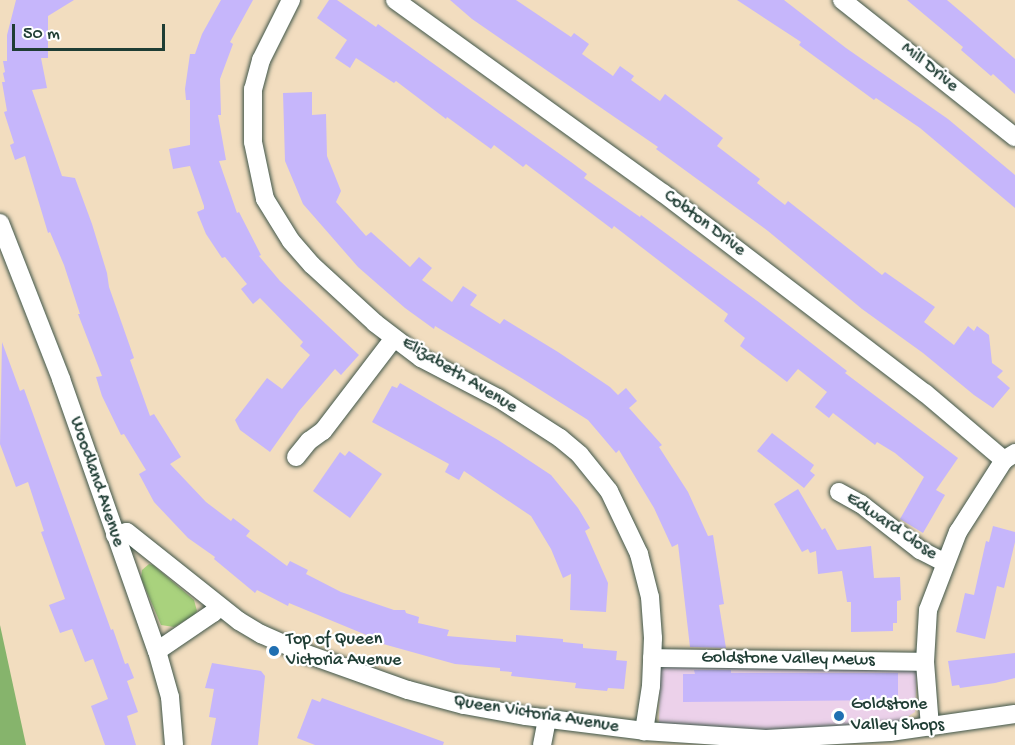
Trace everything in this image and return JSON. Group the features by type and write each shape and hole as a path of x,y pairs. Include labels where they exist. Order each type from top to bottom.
{"street":[{"name":"Elizabeth Avenue","path":"291,0 261,60 253,89 253,142 262,189 277,220 312,265 394,338 421,358 498,398 560,438 595,473 620,512 639,554 650,597 652,658 644,731"},
{"name":"Cobton Drive","path":"395,0 663,193 1010,457"},
{"name":"Mill Drive","path":"842,0 1015,137"},
{"name":"Woodland Avenue","path":"0,223 61,379 157,651 170,697 174,745"},
{"path":"296,457 309,441 323,431 394,338"},
{"path":"930,727 925,662 928,610 944,562 958,531 1010,457"},
{"name":"Edward Close","path":"838,492 861,504 920,550 944,562"},
{"name":"Queen Victoria Avenue","path":"115,535 127,532 250,628 283,644 408,690 465,705 547,719 644,731 766,742 930,727 1015,714"},
{"path":"157,651 213,613 219,606"},
{"name":"Goldstone Valley Mews","path":"652,658 925,662"},
{"path":"542,745 547,719"}],"shaded area":[{"path":"660,667 917,667 915,712 898,723 768,732 659,725"}],"green space":[{"path":"149,564 194,600 197,611 194,615 174,627 161,625 141,578 142,570"},
{"path":"0,625 26,745 0,745"}],"building":[{"path":"16,0 74,0 48,16 48,58 41,58 47,88 32,90 62,176 75,178 92,224 109,287 134,358 130,360 150,416 154,414 181,457 170,464 206,502 231,521 233,518 250,531 246,536 287,566 290,561 308,570 306,574 341,592 394,610 405,610 406,613 419,617 418,623 449,630 447,636 516,642 516,635 563,639 563,642 583,644 583,648 617,651 616,660 627,661 624,689 608,688 607,691 575,688 576,683 511,676 512,672 500,671 500,668 455,664 376,642 376,639 289,603 288,606 257,590 255,593 214,559 215,557 188,538 154,502 139,474 146,470 124,434 121,435 102,396 96,377 102,376 78,314 80,314 64,265 50,232 48,233 25,156 15,160 10,145 14,143 4,112 7,111 2,82 5,82 3,61 7,61 7,35"},
{"path":"221,0 253,0 230,42 233,44 220,79 221,115 218,115 226,160 219,161 237,213 239,212 261,255 259,256 280,281 359,355 341,375 335,369 299,411 270,452 240,430 235,420 267,378 282,389 310,355 300,346 303,342 260,298 253,304 241,289 247,284 225,257 222,258 206,234 197,212 204,209 204,206 190,166 173,169 169,149 190,145 190,100 186,100 185,89 190,54 195,54 202,34"},
{"path":"329,0 337,0 376,27 378,24 571,162 587,174 584,178 640,217 641,215 760,303 847,371 845,373 958,458 936,490 945,495 923,533 900,519 924,477 895,453 877,442 875,445 833,413 829,418 815,407 827,392 798,369 787,382 740,346 745,338 724,321 728,314 614,226 612,229 526,164 523,167 494,145 491,149 396,81 394,83 356,58 350,68 335,58 347,40 317,18"},
{"path":"450,0 516,0 571,37 574,33 589,44 582,54 613,76 620,66 634,76 631,80 660,101 665,94 723,138 717,146 760,179 757,183 785,205 788,201 882,275 885,272 935,307 924,322 954,345 968,326 974,331 977,326 989,335 992,363 1003,371 997,377 1010,388 993,408 974,395 923,353 862,309 768,231 656,149 658,147 472,19"},
{"path":"737,0 784,0 846,48 948,119 1015,175 1015,208 920,128 876,98 874,100 799,45 801,42"},
{"path":"907,0 947,0 967,17 1015,59 1015,94 961,50 963,47"},
{"path":"312,92 312,115 326,114 327,156 341,191 336,202 366,236 371,232 410,267 419,257 432,268 422,280 452,302 463,286 477,295 470,305 500,324 504,319 558,352 610,387 618,395 626,388 637,401 629,408 662,445 659,447 688,492 708,536 713,535 724,604 719,605 726,648 690,647 678,544 672,547 654,508 619,450 616,453 588,420 435,326 434,329 405,308 358,267 303,204 285,161 283,93"},
{"path":"2,342 20,391 24,389 111,630 113,629 125,664 128,663 134,678 127,681 138,712 127,716 136,745 105,745 91,706 108,699 93,659 85,662 72,629 60,633 49,605 65,599 41,532 44,531 28,482 16,487 0,444"},
{"path":"400,383 498,440 551,475 578,508 590,528 585,531 608,583 606,612 570,610 571,574 563,578 551,549 531,516 464,471 459,480 445,472 449,464 372,422 392,386 397,388"},
{"path":"772,433 814,465 810,471 815,475 804,488 757,451"},
{"path":"349,451 382,474 350,518 313,491 340,452 345,456"},
{"path":"798,489 822,530 825,528 837,550 871,546 874,578 900,577 901,600 897,601 897,623 893,623 893,631 851,632 851,602 847,602 842,571 818,574 816,551 810,553 808,549 802,552 774,504"},
{"path":"993,526 1015,532 1015,542 1004,588 997,586 985,639 956,632 965,593 974,595 986,541 989,542"},
{"path":"1015,653 1015,678 960,688 959,685 952,686 948,661"},
{"path":"212,663 261,671 265,676 258,745 211,745 216,718 209,717 214,689 205,688"},
{"path":"694,670 731,670 731,673 898,673 898,700 683,702 683,674 695,674"},
{"path":"322,698 444,742 443,745 315,745 297,738 312,699 320,702"}],"place":[{"name":"Top of Queen Victoria Avenue","path":"274,651"},
{"name":"Goldstone Valley Shops","path":"839,716"}]}
